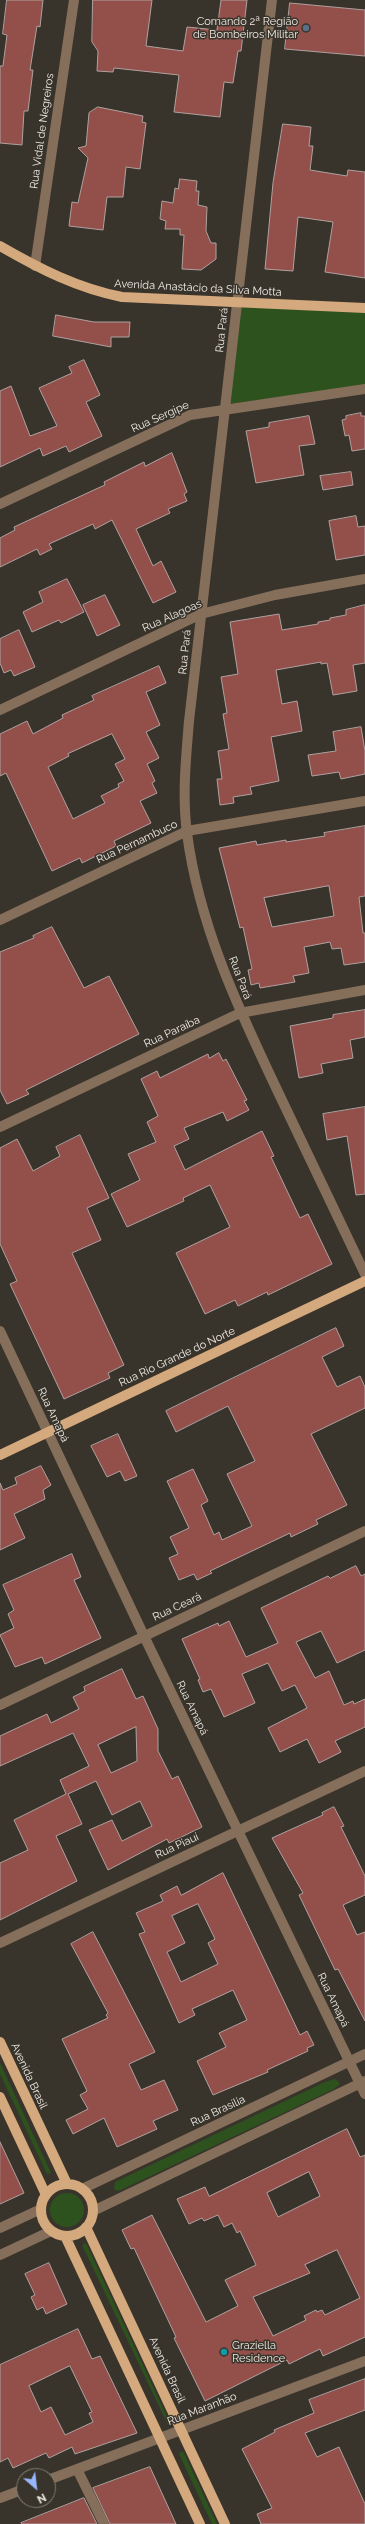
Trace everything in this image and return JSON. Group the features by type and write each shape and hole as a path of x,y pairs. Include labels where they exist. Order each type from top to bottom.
{"main road":[{"name":"Avenida Anastácio da Silva Motta","path":"0,246 65,281 96,292 122,297 365,308"},
{"name":"Rua Rio Grande do Norte","path":"0,1455 365,1281"},
{"name":"Avenida Brasil","path":"0,2042 66,2184"},
{"path":"0,2097 46,2195"},
{"path":"66,2184 82,2189 92,2203 93,2211 86,2227 81,2232 65,2236 51,2231 44,2221 40,2209 46,2195 52,2189 66,2184"},
{"name":"Avenida Brasil","path":"86,2227 225,2524"},
{"path":"65,2236 200,2524"}],"street":[{"name":"Rua Vidal de Negreiros","path":"35,266 74,0"},
{"name":"Rua Pará","path":"272,0 201,614 186,759 187,831 193,869 203,911 240,1013 365,1274"},
{"name":"Rua Sergipe","path":"0,504 190,415 225,408 365,389"},
{"name":"Rua Alagoas","path":"0,710 201,614 275,595 365,579"},
{"name":"Rua Pernambuco","path":"0,920 187,831 365,801"},
{"name":"Rua Paraíba","path":"0,1127 240,1013 365,990"},
{"name":"Rua Amapá","path":"0,1331 144,1636 350,2062 362,2082 365,2094"},
{"name":"Rua Ceará","path":"0,1704 365,1531"},
{"name":"Rua Piauí","path":"0,1944 365,1771"},
{"name":"Rua Brasília","path":"82,2189 365,2054"},
{"path":"93,2211 362,2082"},
{"path":"0,2228 40,2209"},
{"path":"0,2255 51,2231"},
{"name":"Rua Maranhão","path":"56,2477 365,2361"},
{"path":"77,2469 104,2524"},
{"path":"0,2498 16,2492"}],"green space":[{"path":"241,306 365,310 365,385 229,404"},
{"path":"0,2063 51,2173 47,2174 0,2074"},
{"path":"335,2079 339,2082 339,2085 334,2089 123,2189 118,2191 114,2189 115,2182 325,2082"},
{"path":"67,2193 79,2198 84,2210 79,2222 67,2227 55,2222 50,2210 55,2198"},
{"path":"86,2243 170,2423 168,2425 82,2245"},
{"path":"181,2451 184,2453 217,2524 212,2524 179,2454"}],"building":[{"path":"7,0 43,0 40,27 37,26 30,70 33,70 28,111 24,111 22,145 0,143 0,66 3,66 7,35 3,34"},
{"path":"93,0 152,0 146,46 183,51 187,27 217,30 221,0 247,0 241,51 238,51 233,83 224,82 220,117 174,112 179,75 114,68 113,72 97,71 98,51 92,42"},
{"path":"290,3 365,10 365,56 285,49"},
{"path":"98,107 143,116 142,122 146,123 140,169 126,167 123,197 107,197 103,230 69,226 72,202 78,203 88,158 78,148 86,146 89,113"},
{"path":"283,124 311,127 309,146 313,146 310,170 347,176 348,170 365,172 365,278 325,272 333,222 298,217 293,271 265,269 273,183"},
{"path":"180,179 197,181 196,191 199,191 198,205 207,207 206,231 211,243 216,243 216,259 201,270 182,269 184,235 180,235 180,229 165,229 166,221 160,219 162,201 173,203 175,188 178,189"},
{"path":"56,315 94,322 130,322 129,337 111,337 111,347 53,336"},
{"path":"84,360 100,395 86,402 102,436 69,452 66,446 43,456 40,448 0,467 0,391 11,386 30,436 57,426 39,388 72,373 69,367"},
{"path":"361,413 361,416 365,416 365,449 352,451 349,435 345,436 342,420 346,419 346,416"},
{"path":"309,416 315,444 299,446 304,475 256,483 246,431 269,427 269,423"},
{"path":"172,453 187,492 184,494 187,501 168,509 170,513 136,529 153,566 161,561 176,592 153,603 112,520 95,529 93,524 49,544 52,549 40,555 37,549 0,567 0,538 15,530 14,527 105,485 104,482 144,462 145,466"},
{"path":"351,472 353,485 323,490 320,476"},
{"path":"356,516 358,527 365,526 365,555 336,560 329,521"},
{"path":"67,579 84,612 61,623 59,620 32,632 23,612 43,602 39,592"},
{"path":"105,595 120,625 97,636 83,605"},
{"path":"365,605 365,663 353,665 357,691 333,695 327,663 321,664 321,662 276,670 282,704 297,701 302,731 271,737 279,781 250,787 252,794 233,797 234,803 220,805 217,779 222,779 218,751 229,749 223,714 227,713 221,677 238,674 230,622 279,614 282,630 318,624 318,622 330,620 330,618 346,615 346,610"},
{"path":"19,630 35,667 14,676 11,670 4,673 0,663 0,639"},
{"path":"159,666 166,683 146,692 160,725 146,732 159,758 147,764 155,781 152,783 157,793 140,801 151,823 114,841 116,846 82,863 80,858 52,871 6,773 0,776 0,734 27,721 33,734 63,718 62,715 94,700 92,696","holes":["112,734 125,759 115,764 124,781 118,784 119,787 101,796 105,803 73,819 48,767 69,756 68,754"]},
{"path":"361,727 365,751 365,774 341,779 339,772 312,776 308,755 336,751 333,732"},
{"path":"365,826 365,896 359,897 363,933 365,933 365,962 344,965 341,948 332,949 330,942 304,947 309,973 293,976 295,982 260,988 259,983 251,985 248,970 252,969 243,927 240,928 219,848 256,841 257,845 286,840 286,842 325,836 324,833","holes":["329,886 334,916 272,927 264,898"]},
{"path":"52,927 84,988 109,976 139,1034 26,1090 29,1094 7,1104 0,1090 0,952 34,938 33,936"},
{"path":"365,1010 365,1037 350,1040 353,1058 321,1064 323,1073 299,1078 290,1026 333,1018 333,1015"},
{"path":"219,1053 223,1061 226,1059 247,1100 244,1101 249,1110 227,1121 223,1112 184,1128 189,1139 174,1146 185,1170 262,1131 274,1156 271,1157 300,1218 308,1214 332,1264 268,1295 267,1292 238,1306 235,1300 205,1314 176,1253 230,1227 210,1185 183,1198 184,1201 127,1227 111,1194 140,1180 128,1154 156,1142 147,1122 158,1116 141,1079 157,1071 160,1078 208,1054 209,1058"},
{"path":"365,1107 365,1194 356,1195 347,1136 327,1140 323,1114"},
{"path":"80,1135 109,1198 87,1208 101,1240 72,1253 124,1365 108,1373 110,1378 64,1399 10,1284 17,1281 0,1244 0,1148 17,1139 33,1171 60,1156 56,1147"},
{"path":"336,1328 344,1346 322,1357 337,1387 360,1376 365,1387 365,1408 311,1434 347,1505 316,1520 318,1524 291,1537 290,1533 210,1571 212,1573 197,1580 194,1574 179,1580 169,1558 178,1554 170,1537 189,1528 167,1481 193,1469 208,1501 201,1505 214,1535 219,1532 222,1540 252,1526 227,1474 255,1461 228,1406 176,1432 166,1411"},
{"path":"118,1434 137,1476 125,1481 120,1471 107,1477 91,1446"},
{"path":"41,1466 51,1485 43,1490 45,1499 14,1514 25,1538 0,1550 0,1483 3,1490 17,1484 15,1478"},
{"path":"72,1554 81,1577 74,1580 101,1638 45,1664 42,1657 15,1667 0,1635 14,1628 8,1614 14,1610 3,1585"},
{"path":"356,1566 361,1576 365,1574 365,1650 337,1663 321,1631 296,1642 315,1678 329,1671 344,1705 353,1701 354,1704 365,1699 365,1727 335,1741 341,1752 319,1763 307,1739 280,1752 268,1728 307,1708 295,1685 282,1691 268,1663 242,1674 255,1703 224,1717 211,1689 203,1692 198,1680 200,1679 182,1639 218,1623 219,1626 229,1621 246,1657 278,1643 261,1608 328,1576 330,1578"},
{"path":"122,1669 136,1699 143,1696 158,1729 158,1751 172,1779 178,1776 202,1827 169,1843 167,1839 108,1870 89,1830 112,1820 122,1841 152,1826 140,1801 112,1815 96,1781 68,1794 82,1824 56,1836 77,1881 0,1920 0,1863 28,1850 14,1820 66,1794 60,1780 89,1766 73,1733 0,1766 0,1736 47,1714 51,1723 79,1709 73,1697 85,1691 84,1687","holes":["136,1727 137,1761 111,1773 98,1745"]},
{"path":"334,1807 344,1826 341,1827 365,1876 365,1895 343,1905 357,1935 365,1932 365,2021 338,1969 335,1970 299,1895 303,1893 272,1838 323,1815 322,1813"},
{"path":"223,1873 300,2035 307,2031 314,2045 307,2048 308,2051 267,2070 268,2072 213,2095 197,2061 226,2047 219,2033 247,2020 233,1990 192,2009 195,2015 179,2023 139,1934 145,1932 136,1913 163,1901 160,1895 177,1886 181,1895","holes":["198,1904 215,1939 208,1943 218,1964 181,1982 167,1952 185,1943 172,1916"]},
{"path":"93,1932 155,2052 129,2064 141,2090 164,2080 178,2110 153,2121 157,2129 117,2147 104,2118 73,2134 66,2120 88,2109 80,2095 87,2091 62,2039 108,2018 106,2015 108,2013 71,1944"},
{"path":"347,2129 360,2157 365,2155 365,2337 323,2356 320,2349 289,2364 287,2360 205,2401 174,2338 176,2337 134,2248 131,2249 122,2230 152,2215 206,2322 238,2306 225,2280 256,2265 240,2231 237,2233 232,2223 224,2227 218,2215 204,2221 202,2218 189,2224 177,2199 205,2187 209,2196","holes":["309,2172 320,2196 278,2217 267,2193","337,2250 360,2298 325,2315 322,2310 317,2312 316,2310 304,2316 306,2320 273,2336 253,2297 310,2273 305,2265"]},
{"path":"0,2142 24,2193 0,2204"},
{"path":"49,2263 67,2304 46,2314 43,2307 37,2310 31,2297 35,2295 25,2274"},
{"path":"78,2329 92,2359 100,2356 137,2433 75,2454 72,2447 49,2458 46,2453 13,2468 8,2458 0,2462 0,2365","holes":["70,2366 92,2412 89,2413 93,2422 65,2435 51,2407 41,2412 29,2386"]},
{"path":"365,2379 365,2410 305,2433 317,2457 339,2447 365,2504 365,2524 261,2524 257,2514 272,2508 242,2449 275,2432 274,2430 314,2413 309,2400"},
{"path":"150,2467 176,2524 110,2524 93,2488"},
{"path":"84,2498 97,2524 21,2523"}],"place":[{"name":"Comando 2ª Região de Bombeiros Militar","path":"306,28"},
{"name":"Graziella Residence","path":"224,2352"}]}
